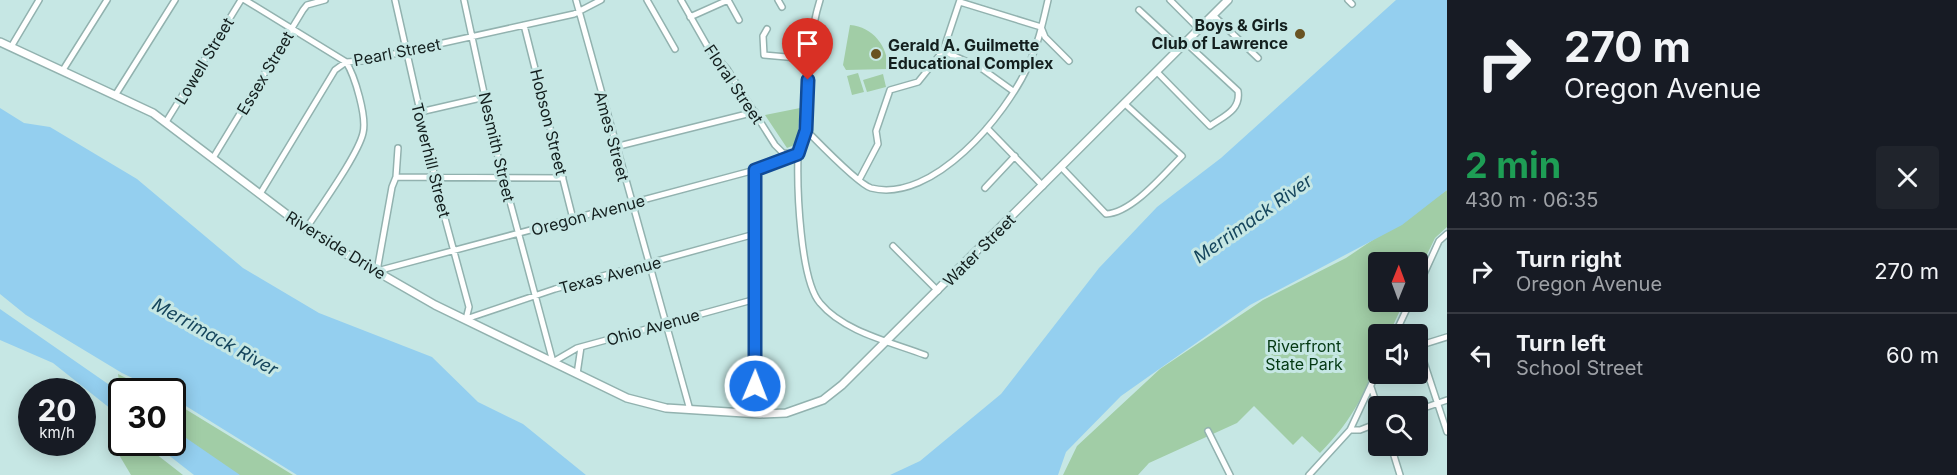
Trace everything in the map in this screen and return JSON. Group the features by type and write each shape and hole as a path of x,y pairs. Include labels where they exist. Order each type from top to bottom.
{"main road":[{"name":"Water Street","path":"690,410 754,414 792,412 823,400 842,386 1228,0"},
{"name":"Riverside Drive","path":"0,42 116,94 166,122 306,229 376,271 577,374 638,401 690,410"}],"street":[{"path":"11,47 39,0"},
{"path":"63,70 107,0"},
{"path":"116,94 175,0"},
{"path":"243,0 346,62 353,73 364,130 306,229"},
{"name":"Lowell Street","path":"166,122 243,0"},
{"name":"Essex Street","path":"213,158 308,5 325,0"},
{"name":"Towerhill Street","path":"395,0 435,177 470,307 466,319"},
{"name":"Nesmith Street","path":"464,0 503,177 553,362"},
{"name":"Ames Street","path":"576,0 615,147 690,410"},
{"name":"Pearl Street","path":"260,194 335,70 346,62 362,61 579,12 600,0"},
{"path":"647,0 675,49"},
{"name":"Floral Street","path":"681,0 709,49 727,69 783,153 798,154"},
{"path":"690,17 728,0 739,20"},
{"path":"778,0 782,7"},
{"path":"820,0 814,17 809,59 806,130 798,154 803,255 814,293 820,303 840,320 925,355"},
{"path":"806,130 870,188 899,189 911,186 939,171 987,128 1013,91 1033,56 1048,0"},
{"path":"1170,0 1199,29"},
{"path":"859,180 878,144 876,131 890,90 918,82 943,51 960,1 1041,27"},
{"path":"1139,10 1180,48"},
{"path":"1213,15 1258,58"},
{"name":"Hobson Street","path":"524,25 573,219"},
{"path":"1041,27 1045,37 1069,61"},
{"path":"767,29 763,36 764,55 809,59"},
{"path":"1156,72 1210,126 1236,107 1240,99 1238,91 1185,42"},
{"path":"943,51 981,68 1013,91"},
{"path":"420,112 485,98"},
{"path":"1062,168 1106,214 1114,214 1145,192 1182,156 1125,104"},
{"path":"615,147 754,112"},
{"path":"987,128 1044,186"},
{"path":"376,271 392,187 396,177 398,148"},
{"name":"Oregon Avenue","path":"376,271 755,170 798,154"},
{"path":"984,188 1015,156"},
{"path":"754,414 755,170"},
{"path":"396,177 563,178"},
{"name":"Texas Avenue","path":"466,319 535,296 755,234"},
{"path":"1428,266 1440,241 1447,234"},
{"path":"893,246 938,291"},
{"name":"Ohio Avenue","path":"553,362 564,353 582,347 756,299"},
{"path":"1428,343 1447,338"},
{"path":"577,374 582,347"},
{"path":"1428,373 1447,432"},
{"path":"1371,386 1374,396"},
{"path":"1309,475 1350,430 1371,386"},
{"path":"1428,407 1447,400"},
{"path":"1350,430 1368,427"},
{"path":"1208,431 1230,475"},
{"path":"1392,475 1399,472 1394,456"}],"green space":[{"path":"850,25 866,29 878,39 885,53 888,69 846,70 843,65"},
{"path":"858,73 864,92 852,95 847,76"},
{"path":"883,74 886,87 867,92 863,80"},
{"path":"800,108 797,144 787,148 765,115"},
{"name":"Riverfront State Park","path":"1447,190 1447,227 1435,238 1428,252 1368,252 1368,312 1399,312 1394,324 1368,324 1368,383 1352,414 1320,453 1302,436 1293,445 1254,406 1237,423 1149,463 1138,475 1063,475 1077,446 1160,369 1263,300 1346,258"},
{"path":"186,410 293,475 198,475 183,456 186,456"},
{"path":"120,456 159,456 183,475 131,475"}],"water":[{"name":"Merrimack River","path":"1396,0 1447,0 1447,190 1402,225 1250,305 1121,396 1066,452 1058,475 890,475 920,461 1001,394 1099,268 1157,207 1221,158"},
{"name":"Merrimack River","path":"0,108 24,123 50,127 137,179 243,268 319,313 432,357 478,402 523,424 586,475 297,475 186,406 186,378 132,378 26,315 0,294"},
{"path":"0,309 108,384 108,407 96,397 96,378 72,378 53,363 0,340"},
{"path":"186,438 240,475 194,475 170,456 186,456"}],"place":[{"name":"Boys & Girls Club of Lawrence","path":"1300,34"},
{"name":"Gerald A. Guilmette Educational Complex","path":"876,54"}],"route":[{"path":"755,386 755,170 798,154 806,130 808,80"}]}
